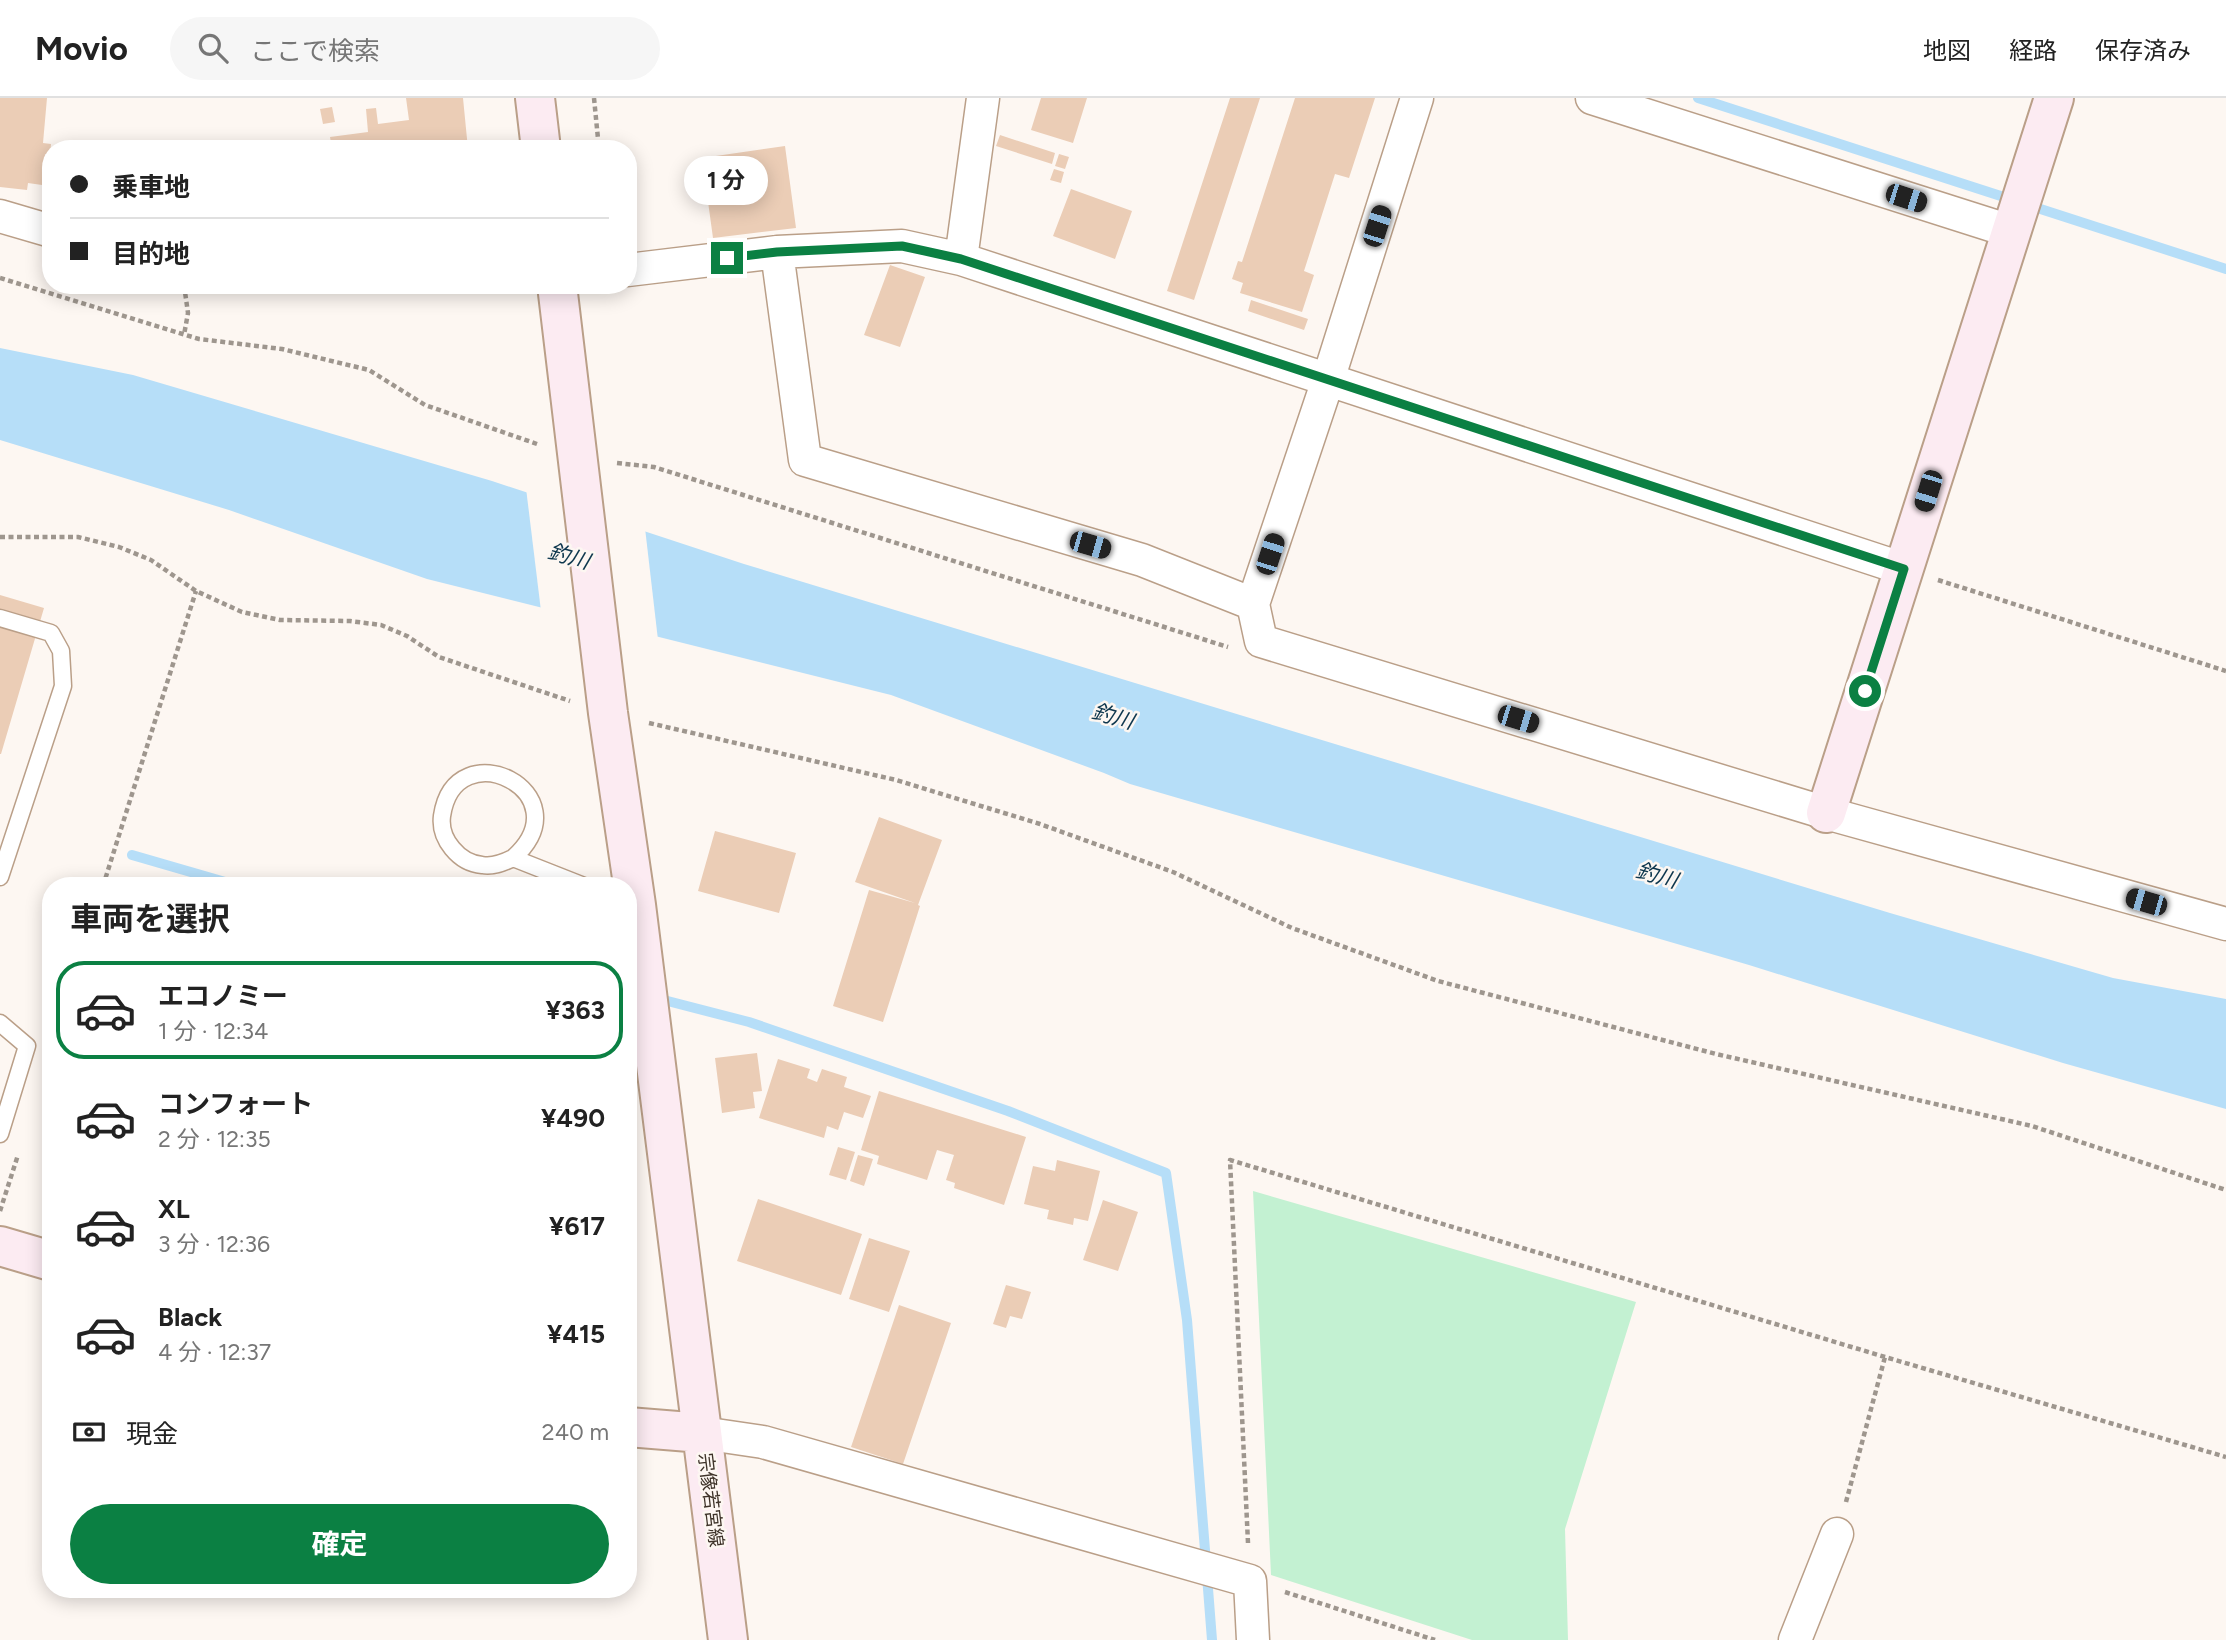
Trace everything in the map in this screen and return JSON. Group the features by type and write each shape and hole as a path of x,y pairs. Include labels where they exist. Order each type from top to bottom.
{"street":[{"path":"535,98 540,140"},
{"path":"961,259 983,98"},
{"path":"1417,98 1328,380 1253,604 1261,641 1826,813 2226,924"},
{"path":"1592,98 2010,231"},
{"path":"1826,813 2054,98"},
{"path":"0,216 42,228"},
{"path":"637,269 777,252 902,246 961,259 1904,569"},
{"path":"777,252 805,460 1142,560 1253,604"},
{"path":"558,294 629,877"},
{"path":"637,942 702,1433 763,1442 1250,1581 1253,1640"},
{"path":"0,1246 42,1258"},
{"name":"宗像若宮線","path":"637,1428 702,1433 728,1640"},
{"path":"1795,1640 1837,1534"}],"lane":[{"path":"0,618 51,633 61,652 63,685 0,877"},
{"path":"513,858 525,848 533,834 535,817 523,788 510,778 495,773 464,779 451,791 444,805 441,821 445,836 454,850 466,860 481,865 498,865 513,858 561,877"},
{"path":"0,1023 27,1046 0,1134"}],"path":[{"path":"594,98 598,140"},
{"path":"0,278 42,291"},
{"path":"52,294 199,339 282,349 369,370 425,405 577,458 654,467 1243,652 1261,641"},
{"path":"184,335 188,313 185,294"},
{"path":"0,537 78,537 119,547 151,560 196,591 242,612 280,620 350,621 381,625 407,636 439,657 531,689 606,700 896,780 1040,824 1173,872 1292,928 1438,981 1716,1054 2032,1126 2226,1190"},
{"path":"1904,569 2226,671"},
{"path":"106,877 196,591"},
{"path":"1435,1640 1250,1581 1230,1160 2226,1457"},
{"path":"1837,1534 1885,1357"}],"green space":[{"path":"1253,1191 1636,1302 1565,1529 1568,1640 1472,1640 1271,1575"}],"water":[{"name":"釣川","path":"0,348 133,375 492,481 744,564 1890,913 2113,978 2226,999 2226,1109 2063,1063 1749,965 1130,784 891,695 427,579 229,510 0,440"}],"pier":[{"path":"526,488 645,528 658,640 541,611"}],"building":[{"path":"0,98 47,98 42,140 42,185 28,183 27,190 0,187"},
{"path":"406,98 463,98 467,140 330,140 330,137 368,132 366,109 376,108 378,124 409,120"},
{"path":"1041,98 1087,98 1073,143 1031,130"},
{"path":"1230,98 1260,98 1194,300 1167,291"},
{"path":"1295,98 1375,98 1349,178 1335,174 1304,271 1314,275 1302,312 1240,293 1243,283 1232,279 1238,261 1242,262"},
{"path":"332,107 335,122 323,124 320,109"},
{"path":"1000,135 1055,153 1052,164 996,146"},
{"path":"785,146 796,228 713,238 702,158"},
{"path":"1059,154 1069,157 1065,169 1055,166"},
{"path":"1054,169 1064,172 1061,183 1050,180"},
{"path":"1071,189 1132,211 1115,259 1053,236"},
{"path":"890,265 925,277 900,347 864,335"},
{"path":"1251,300 1308,319 1304,330 1248,311"},
{"path":"0,595 44,608 1,754 0,754"},
{"path":"879,817 942,840 918,905 920,906 883,1022 833,1006 869,890 915,903 855,882"},
{"path":"715,831 796,853 779,913 698,891"},
{"path":"757,1053 762,1091 753,1092 755,1108 722,1113 715,1058"},
{"path":"778,1059 810,1069 807,1078 817,1082 822,1069 847,1077 844,1087 871,1096 863,1118 844,1112 838,1130 827,1126 824,1138 759,1118"},
{"path":"879,1091 1026,1137 1004,1205 954,1188 955,1183 946,1180 954,1155 937,1150 927,1180 877,1164 879,1156 861,1150"},
{"path":"838,1147 855,1152 846,1180 829,1175"},
{"path":"858,1155 873,1159 864,1186 850,1181"},
{"path":"1057,1160 1100,1171 1088,1221 1074,1218 1073,1225 1047,1219 1049,1210 1024,1204 1033,1166 1055,1171"},
{"path":"758,1199 862,1234 841,1295 737,1261"},
{"path":"1103,1200 1138,1212 1118,1271 1083,1260"},
{"path":"869,1238 910,1251 889,1312 849,1299"},
{"path":"1006,1285 1031,1292 1022,1319 1010,1316 1006,1328 993,1324"},
{"path":"899,1305 951,1323 903,1464 851,1447"}],"waterway":[{"path":"1698,98 2226,269"},
{"path":"132,855 208,877"},
{"path":"656,998 749,1022 1008,1111 1166,1173 1187,1320 1212,1640"}],"route":[{"path":"727,258 777,252 902,246 961,259 1904,569 1865,691"}]}
